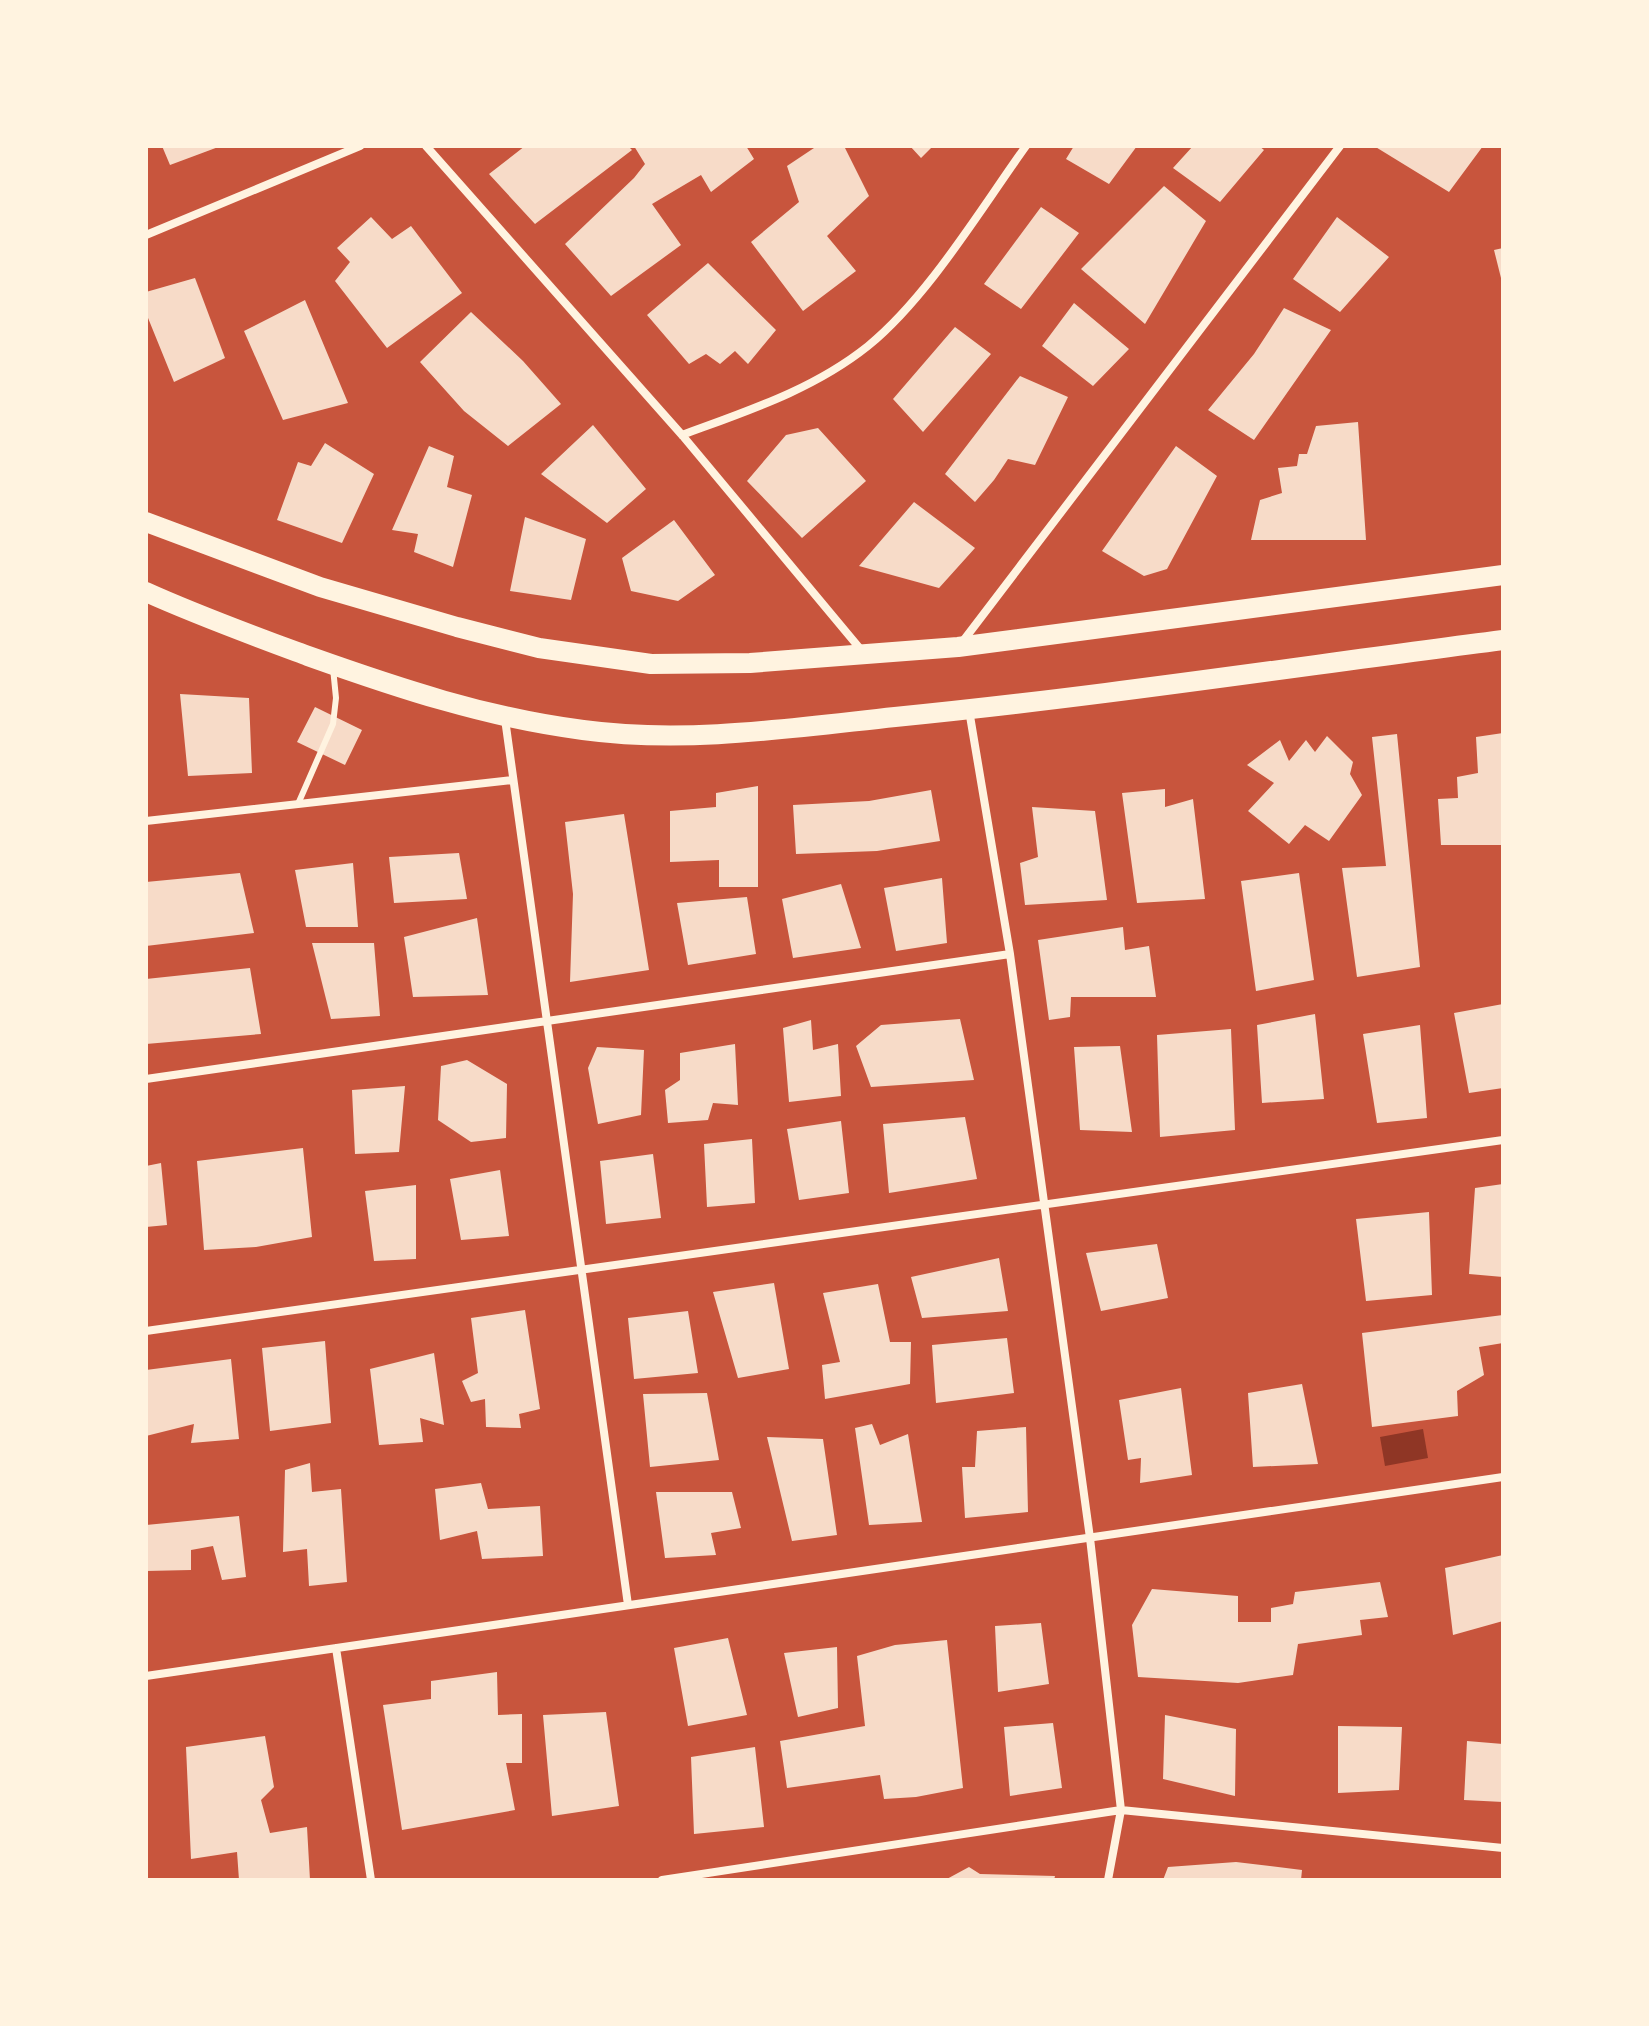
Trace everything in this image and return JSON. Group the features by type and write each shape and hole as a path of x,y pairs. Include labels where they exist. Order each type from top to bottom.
{"main road":[{"path":"146,522 320,587 539,648 651,664 737,664 958,647 1503,575"},
{"path":"146,592 395,687 505,718 586,731 670,736 969,710 1503,640"}],"street":[{"path":"146,235 360,146"},
{"path":"426,146 682,435 865,655"},
{"path":"682,435 768,404 822,377 868,345 919,295 1026,146"},
{"path":"958,647 1340,146"},
{"path":"969,710 1010,954 1090,1538 1121,1810 1108,1880"},
{"path":"505,718 628,1605"},
{"path":"146,821 512,780"},
{"path":"146,1079 1010,954"},
{"path":"146,1331 1503,1140"},
{"path":"146,1676 1503,1477"},
{"path":"336,1648 371,1880"},
{"path":"662,1880 1121,1810 1503,1848"}],"lane":[{"path":"298,804 333,724 336,698 332,664"}],"shaded area":[{"path":"1423,1429 1428,1458 1385,1466 1380,1437"}],"building":[{"path":"162,146 221,146 170,165"},
{"path":"525,146 628,146 632,150 535,224 489,174"},
{"path":"634,146 746,146 754,159 711,192 701,175 652,204 681,245 611,296 565,244 645,164"},
{"path":"817,146 844,146 869,196 827,236 856,271 803,311 751,242 799,202 787,166"},
{"path":"910,146 933,146 921,158"},
{"path":"1074,146 1137,146 1109,184 1066,159"},
{"path":"1193,146 1259,146 1264,150 1220,202 1173,168"},
{"path":"1374,146 1483,146 1449,192"},
{"path":"1164,186 1206,221 1145,324 1081,269"},
{"path":"1041,207 1079,233 1021,309 984,284"},
{"path":"371,217 392,239 411,226 462,293 387,348 335,281 350,262 337,248"},
{"path":"1337,217 1389,257 1340,312 1293,279"},
{"path":"1503,248 1503,282 1502,282 1494,250"},
{"path":"708,263 776,330 748,364 735,351 720,364 706,354 689,364 647,315"},
{"path":"195,278 225,358 174,382 146,313 146,292"},
{"path":"305,300 348,403 283,420 244,331"},
{"path":"1074,303 1129,349 1093,386 1042,346"},
{"path":"1284,308 1331,330 1254,440 1208,410 1254,354"},
{"path":"471,312 523,361 561,404 508,446 464,411 420,362"},
{"path":"955,327 991,354 923,432 893,399"},
{"path":"1020,376 1068,397 1035,465 1008,459 975,502 945,474"},
{"path":"1358,422 1366,540 1251,540 1260,500 1282,493 1278,468 1297,466 1299,454 1307,454 1316,426"},
{"path":"593,425 646,489 607,523 541,474"},
{"path":"818,428 866,481 802,538 747,481 786,435"},
{"path":"325,443 374,474 342,543 277,520 298,462 311,466"},
{"path":"429,446 454,456 447,487 472,495 453,567 414,552 418,534 392,530"},
{"path":"1176,446 1217,476 1167,569 1144,576 1102,551"},
{"path":"914,502 975,548 939,588 859,566"},
{"path":"525,517 586,539 571,600 510,591"},
{"path":"674,520 715,575 678,601 631,591 622,558"},
{"path":"180,694 249,698 252,773 188,776"},
{"path":"315,707 362,730 345,765 297,742"},
{"path":"1503,733 1503,845 1441,845 1438,799 1458,798 1457,777 1478,773 1476,737"},
{"path":"1397,734 1420,967 1357,977 1342,868 1386,866 1372,737"},
{"path":"1327,736 1353,762 1350,774 1362,795 1329,841 1305,825 1289,844 1248,811 1274,783 1247,765 1280,740 1289,761 1306,740 1315,752"},
{"path":"758,786 758,887 719,887 719,860 670,862 670,811 716,807 716,793"},
{"path":"1165,789 1165,807 1193,799 1205,899 1137,903 1122,793"},
{"path":"931,790 940,841 877,851 796,854 793,805 869,801"},
{"path":"1032,807 1095,811 1107,900 1025,905 1020,863 1038,857"},
{"path":"624,814 649,970 570,982 573,894 565,822"},
{"path":"459,853 467,899 394,903 389,857"},
{"path":"353,863 358,927 306,927 295,870"},
{"path":"240,873 254,933 146,946 146,882"},
{"path":"1299,873 1314,980 1256,991 1241,881"},
{"path":"942,878 947,943 896,951 884,888"},
{"path":"841,884 861,948 793,958 782,899"},
{"path":"747,897 756,954 688,965 677,903"},
{"path":"477,918 488,995 413,997 404,937"},
{"path":"1123,927 1125,950 1149,946 1156,997 1071,997 1070,1017 1049,1020 1038,940"},
{"path":"312,943 374,943 380,1016 331,1019"},
{"path":"250,968 261,1034 146,1044 146,979"},
{"path":"1503,1004 1503,1088 1469,1093 1454,1013"},
{"path":"1315,1014 1324,1099 1262,1103 1257,1025"},
{"path":"960,1019 974,1080 871,1087 856,1046 881,1025"},
{"path":"811,1020 813,1050 838,1044 841,1096 789,1102 783,1028"},
{"path":"1420,1025 1427,1118 1377,1123 1363,1034"},
{"path":"1231,1029 1235,1130 1160,1137 1157,1035"},
{"path":"735,1044 738,1105 713,1103 708,1120 668,1123 665,1090 680,1080 680,1053"},
{"path":"1120,1046 1132,1132 1080,1130 1074,1047"},
{"path":"597,1047 644,1050 641,1115 598,1124 588,1068"},
{"path":"467,1060 507,1084 506,1138 471,1142 438,1120 441,1066"},
{"path":"405,1086 399,1152 355,1154 352,1090"},
{"path":"965,1117 977,1179 889,1193 883,1124"},
{"path":"841,1121 849,1193 799,1200 787,1129"},
{"path":"752,1139 755,1203 707,1207 704,1144"},
{"path":"303,1148 312,1237 256,1247 204,1250 197,1161"},
{"path":"653,1154 661,1218 606,1224 600,1161"},
{"path":"161,1163 167,1225 146,1227 146,1166"},
{"path":"500,1170 509,1236 461,1240 450,1179"},
{"path":"1503,1184 1503,1277 1469,1274 1475,1188"},
{"path":"416,1185 416,1259 374,1261 365,1191"},
{"path":"1429,1212 1432,1295 1366,1301 1356,1219"},
{"path":"1157,1244 1168,1298 1101,1311 1086,1253"},
{"path":"999,1258 1008,1311 922,1318 911,1277"},
{"path":"774,1283 789,1369 738,1378 713,1292"},
{"path":"878,1284 890,1342 911,1342 910,1384 825,1399 822,1365 840,1362 823,1293"},
{"path":"525,1310 540,1409 519,1414 521,1428 486,1427 485,1399 471,1402 462,1381 478,1373 471,1318"},
{"path":"688,1311 698,1373 634,1379 628,1318"},
{"path":"1503,1315 1503,1343 1479,1347 1484,1375 1457,1391 1458,1416 1372,1427 1362,1333"},
{"path":"1007,1338 1014,1393 936,1403 932,1345"},
{"path":"325,1341 331,1423 270,1431 262,1348"},
{"path":"434,1353 444,1425 420,1418 423,1442 379,1445 370,1369"},
{"path":"231,1359 239,1439 191,1443 194,1424 146,1436 146,1370"},
{"path":"1302,1384 1318,1464 1253,1467 1248,1393"},
{"path":"1181,1388 1192,1475 1140,1483 1141,1458 1128,1460 1119,1400"},
{"path":"707,1393 719,1460 650,1467 643,1394"},
{"path":"872,1424 880,1445 908,1434 922,1522 869,1525 855,1428"},
{"path":"1026,1427 1028,1512 965,1518 962,1467 975,1467 977,1431"},
{"path":"767,1437 823,1439 837,1535 792,1541"},
{"path":"310,1463 312,1492 341,1489 347,1582 309,1586 307,1549 283,1552 285,1470"},
{"path":"481,1483 488,1509 540,1506 543,1556 482,1559 477,1531 440,1540 435,1489"},
{"path":"656,1492 732,1492 741,1528 711,1533 716,1555 665,1558"},
{"path":"239,1516 246,1577 222,1580 213,1546 191,1550 191,1570 146,1571 146,1525"},
{"path":"1503,1555 1503,1621 1453,1635 1445,1568"},
{"path":"1380,1582 1388,1617 1360,1620 1362,1635 1298,1644 1293,1675 1238,1683 1138,1677 1132,1625 1152,1589 1238,1596 1238,1622 1271,1622 1271,1608 1293,1604 1295,1592"},
{"path":"1041,1623 1049,1684 998,1692 995,1626"},
{"path":"728,1638 747,1715 688,1726 674,1648"},
{"path":"947,1640 963,1788 916,1797 884,1799 880,1775 787,1788 780,1741 865,1726 857,1656 895,1645"},
{"path":"837,1647 838,1708 798,1717 784,1653"},
{"path":"497,1672 498,1715 522,1714 522,1763 506,1763 515,1810 402,1830 383,1705 431,1699 431,1681"},
{"path":"606,1712 619,1806 552,1816 543,1715"},
{"path":"1165,1715 1236,1729 1235,1796 1163,1779"},
{"path":"1053,1723 1062,1788 1010,1796 1004,1727"},
{"path":"1338,1726 1402,1727 1399,1790 1338,1793"},
{"path":"265,1736 274,1787 261,1800 270,1833 307,1827 310,1880 239,1880 237,1852 191,1859 186,1747"},
{"path":"1467,1741 1503,1744 1503,1802 1464,1800"},
{"path":"755,1747 764,1827 694,1834 691,1757"},
{"path":"1236,1862 1302,1870 1301,1880 1163,1880 1168,1867"},
{"path":"969,1867 980,1874 1055,1876 1054,1880 945,1880"}]}
